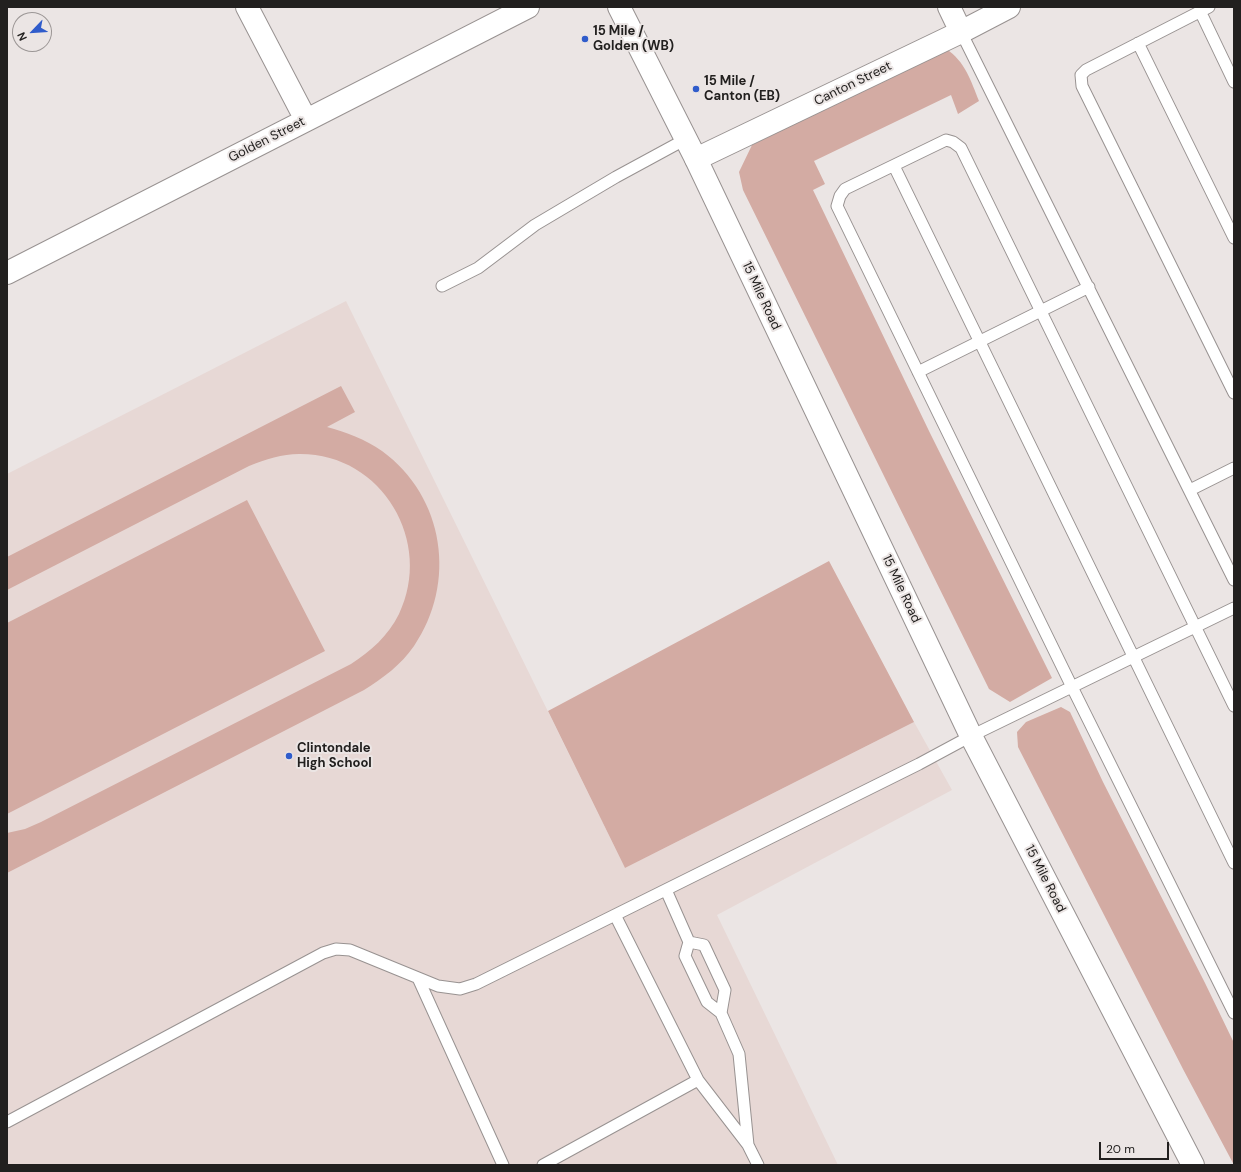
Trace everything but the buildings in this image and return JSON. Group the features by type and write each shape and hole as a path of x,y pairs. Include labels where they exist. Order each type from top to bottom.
{"main road":[{"path":"247,7 306,120"},
{"name":"Golden Street","path":"7,273 528,7"},
{"name":"15 Mile Road","path":"619,7 686,139 971,736 1193,1165"},
{"path":"949,7 961,32"},
{"name":"Canton Street","path":"696,160 961,32 1009,7"}],"lane":[{"path":"1234,82 1204,9 1086,70 1081,75 1082,86 1234,393"},
{"path":"961,32 1234,580"},
{"path":"1138,43 1234,238"},
{"path":"442,286 478,268 534,225 616,177 686,139"},
{"path":"1234,706 961,148 953,142 946,140 846,189 840,196 838,206 1072,687 1231,998 1234,1013"},
{"path":"894,166 1234,863"},
{"path":"918,372 1088,287"},
{"path":"1190,490 1234,468"},
{"path":"7,1122 323,953 336,949 350,950 438,986 460,989 476,984 919,764 971,736 1234,608"},
{"path":"666,890 689,942 685,956 707,1002 720,1013 739,1054 748,1145"},
{"path":"615,915 698,1080 748,1145 758,1165"},
{"path":"689,942 704,945 725,990 720,1013"},
{"path":"418,978 503,1165"},
{"path":"543,1165 698,1080"}],"shaded area":[{"path":"946,49 963,65 979,101 958,114 951,95 814,161 825,184 813,190 929,431 1052,678 1010,702 989,689 743,190 739,172 752,145"},
{"name":"Clintondale High School","path":"346,301 625,868 914,722 952,790 717,915 838,1165 7,1165 7,474"},
{"path":"341,386 355,412 327,427 355,436 382,451 403,470 420,492 431,516 438,542 439,569 436,595 428,621 414,646 391,671 364,690 7,873 7,833 25,829 41,822 351,664 365,654 390,629 399,614 408,586 410,558 405,531 393,507 376,485 355,468 329,458 299,454 274,457 249,466 7,590 7,557"},
{"path":"247,500 325,651 7,814 7,623"},
{"path":"829,561 914,722 625,868 548,711"},
{"path":"1061,707 1070,712 1103,782 1234,1043 1234,1165 1184,1071 1018,747 1017,732 1026,722"}],"place":[{"name":"15 Mile / Golden (WB)","path":"585,39"},
{"name":"15 Mile / Canton (EB)","path":"696,89"},
{"name":"Clintondale High School","path":"289,756"}]}
